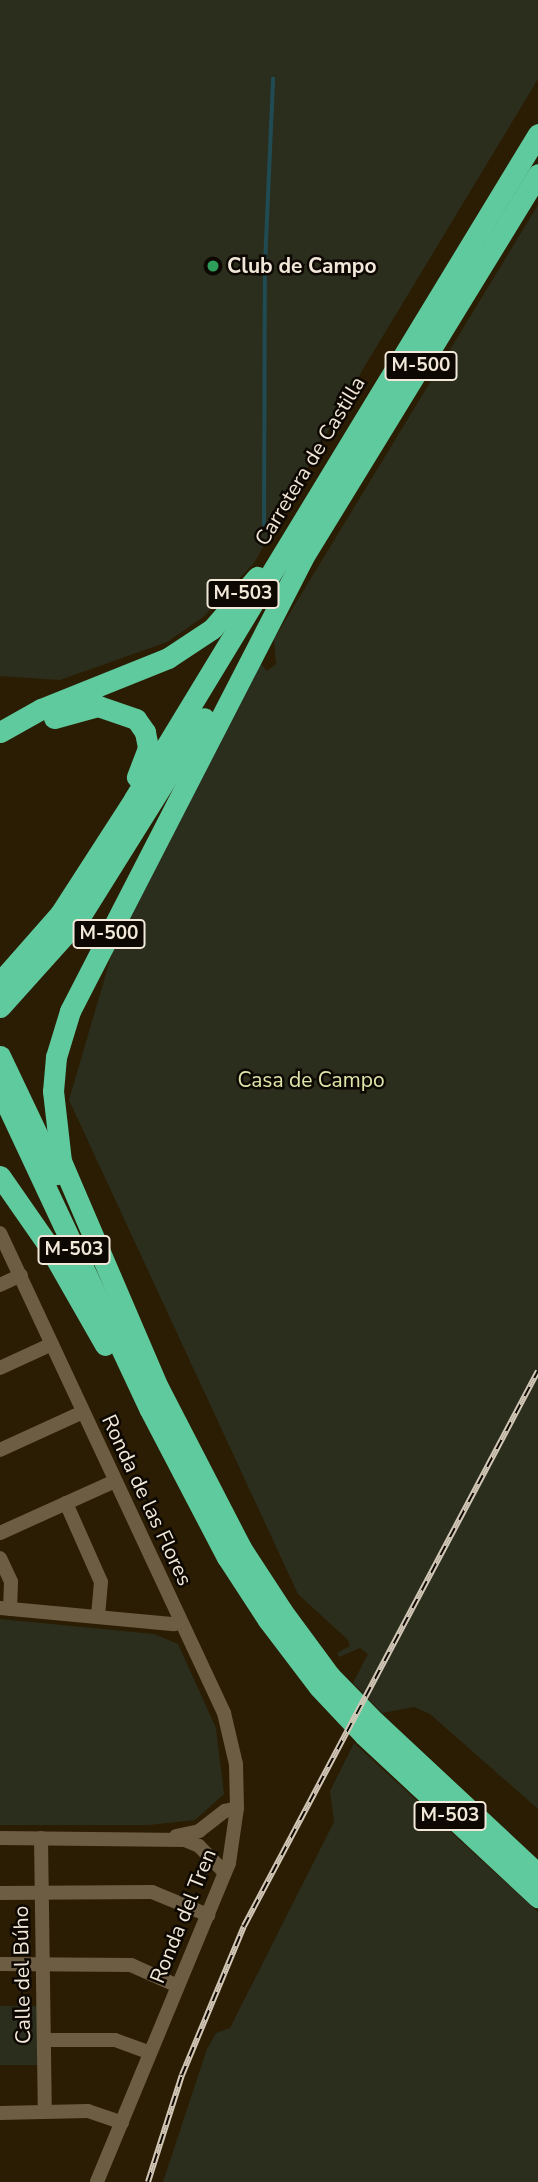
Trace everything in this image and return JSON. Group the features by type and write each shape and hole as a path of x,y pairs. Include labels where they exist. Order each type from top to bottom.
{"highway":[{"name":"Carretera de Castilla","path":"0,982 60,914 538,134"},
{"name":"M-500","path":"0,1007 78,920 538,174"},
{"name":"M-503","path":"0,732 41,709 168,658 212,629 256,579 351,440"},
{"name":"M-500","path":"132,1331 61,1161 54,1113 56,1057 88,972 303,558"},
{"name":"M-500","path":"0,748 49,720 98,706 136,719 145,732 148,748 138,775 75,875 60,914"},
{"name":"M-503","path":"0,1056 132,1331 241,1549 325,1681"},
{"name":"M-503","path":"0,1090 149,1410 227,1557 325,1681 369,1729 538,1897"},
{"path":"0,1176 48,1245 124,1378 149,1410"},
{"name":"M-503","path":"369,1729 538,1874"}],"street":[{"name":"Ronda de las Flores","path":"0,1233 179,1621 174,1624 5,1609"},
{"path":"0,1285 21,1275"},
{"path":"0,1368 52,1344"},
{"path":"0,1450 83,1412"},
{"path":"0,1533 115,1481"},
{"path":"66,1503 101,1582 98,1617"},
{"path":"0,1558 12,1582 5,1609"},
{"name":"Ronda del Tren","path":"97,2182 208,1915 234,1845 236,1764 224,1713 179,1621"},
{"path":"164,1838 200,1831 225,1811 237,1808"},
{"path":"0,1838 164,1838 193,1842 225,1873"},
{"name":"Calle del Búho","path":"41,1838 45,2112"},
{"path":"0,1893 152,1892 208,1915"},
{"path":"0,1964 131,1965 178,1986"},
{"path":"44,2040 115,2040 150,2053"},
{"path":"0,2113 88,2110 122,2123"}],"green space":[{"name":"Club de Campo","path":"0,0 538,0 538,79 363,369 254,563 203,617 167,642 60,680 0,676"},
{"name":"Casa de Campo","path":"538,205 538,1809 430,1714 414,1707 382,1713 353,1683 368,1654 360,1648 339,1657 337,1653 350,1646 348,1640 298,1594 69,1100 115,943 260,663 267,671 276,664 274,639"},
{"path":"0,1619 154,1634 178,1644 216,1728 224,1794 195,1820 149,1825 0,1825"},
{"path":"354,1743 538,1912 538,2182 163,2182 207,2049 216,2033 230,2028 334,1822 330,1791"},
{"path":"0,2006 41,2006 41,2065 0,2065"}],"waterway":[{"path":"264,525 265,265 273,79"}],"railway":[{"path":"148,2182 182,2075 244,1926 538,1371"}],"place":[{"name":"Club de Campo","path":"213,266"}]}
